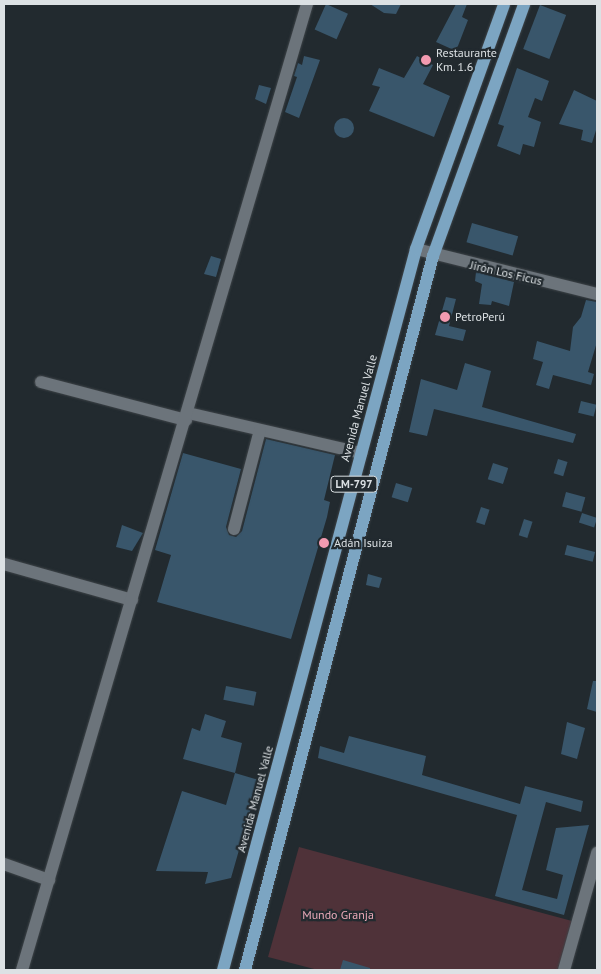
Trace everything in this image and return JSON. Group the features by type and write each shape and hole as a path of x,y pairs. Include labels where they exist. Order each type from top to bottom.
{"main road":[{"name":"Avenida Manuel Valle","path":"223,970 416,249 504,4"},
{"name":"LM-797","path":"245,970 434,256 524,4"}],"street":[{"path":"22,970 187,417 307,4"},
{"name":"Jirón Los Ficus","path":"416,249 434,256 597,294"},
{"path":"41,382 187,417 260,430 362,453"},
{"path":"234,529 260,430"},
{"path":"4,564 132,600"},
{"path":"564,970 597,853"},
{"path":"4,864 49,880"}],"green space":[{"name":"Mundo Granja","path":"299,847 572,921 558,970 318,970 268,957"}],"building":[{"path":"326,4 348,14 337,39 315,30"},
{"path":"370,4 401,4 396,14 384,13"},
{"path":"456,4 467,4 462,17 468,20 456,51 436,42"},
{"path":"540,5 566,15 549,59 523,49"},
{"path":"304,56 320,60 299,118 285,112 297,77 294,76 298,63 302,65"},
{"path":"417,56 433,65 423,84 450,96 434,137 369,111 380,87 372,85 379,68 404,78"},
{"path":"517,68 549,81 542,101 535,98 528,117 541,122 534,147 523,144 520,155 497,146 504,126 498,124"},
{"path":"259,85 271,88 266,104 255,99"},
{"path":"574,90 597,101 597,127 592,143 581,140 583,130 559,124"},
{"path":"344,118 351,121 354,128 351,135 344,138 337,135 334,128 337,121"},
{"path":"472,223 518,236 513,255 466,242"},
{"path":"211,256 221,259 216,277 204,274"},
{"path":"476,272 514,282 509,306 492,301 491,305 479,304 482,284 475,281"},
{"name":"PetroPerú","path":"446,297 456,299 449,326 466,330 463,341 435,335"},
{"path":"586,300 597,302 597,342 588,372 594,374 591,385 553,375 549,389 536,385 543,362 533,359 537,341 570,351 573,327 581,317"},
{"path":"465,363 491,371 482,407 576,434 573,443 434,409 427,436 409,432 421,379 457,390"},
{"path":"581,401 597,405 594,417 578,413"},
{"path":"266,439 335,455 324,500 330,502 327,517 291,639 157,602 171,555 155,550 183,453 241,469 226,527 229,535 236,537 242,531"},
{"path":"558,459 568,462 563,476 554,473"},
{"path":"493,463 508,468 503,484 488,479"},
{"path":"396,483 412,488 408,502 392,497"},
{"path":"566,492 585,497 581,512 562,506"},
{"path":"481,507 490,510 485,525 476,522"},
{"path":"582,513 597,518 594,527 579,523"},
{"path":"524,519 533,522 527,538 519,535"},
{"path":"122,525 143,533 132,551 116,547"},
{"path":"567,545 595,552 593,562 565,555"},
{"path":"368,574 382,578 379,588 366,585"},
{"path":"593,681 597,681 597,712 587,709"},
{"path":"226,686 256,692 254,706 223,700"},
{"path":"205,714 226,721 221,737 242,743 235,773 183,759 192,728 200,731"},
{"path":"567,722 585,728 577,759 561,754"},
{"path":"349,736 426,756 422,775 520,804 525,786 583,801 581,812 546,802 522,890 557,899 563,875 546,870 556,828 589,825 564,915 495,896 517,815 318,758 320,746 344,753"},
{"path":"235,773 259,780 231,878 205,884 208,872 156,871 182,791 226,805"},
{"path":"343,960 370,968 370,970 340,970"}],"place":[{"name":"Restaurante Km. 1.6","path":"426,60"},
{"name":"PetroPerú","path":"445,317"},
{"name":"Adán Isuiza","path":"324,543"}]}
